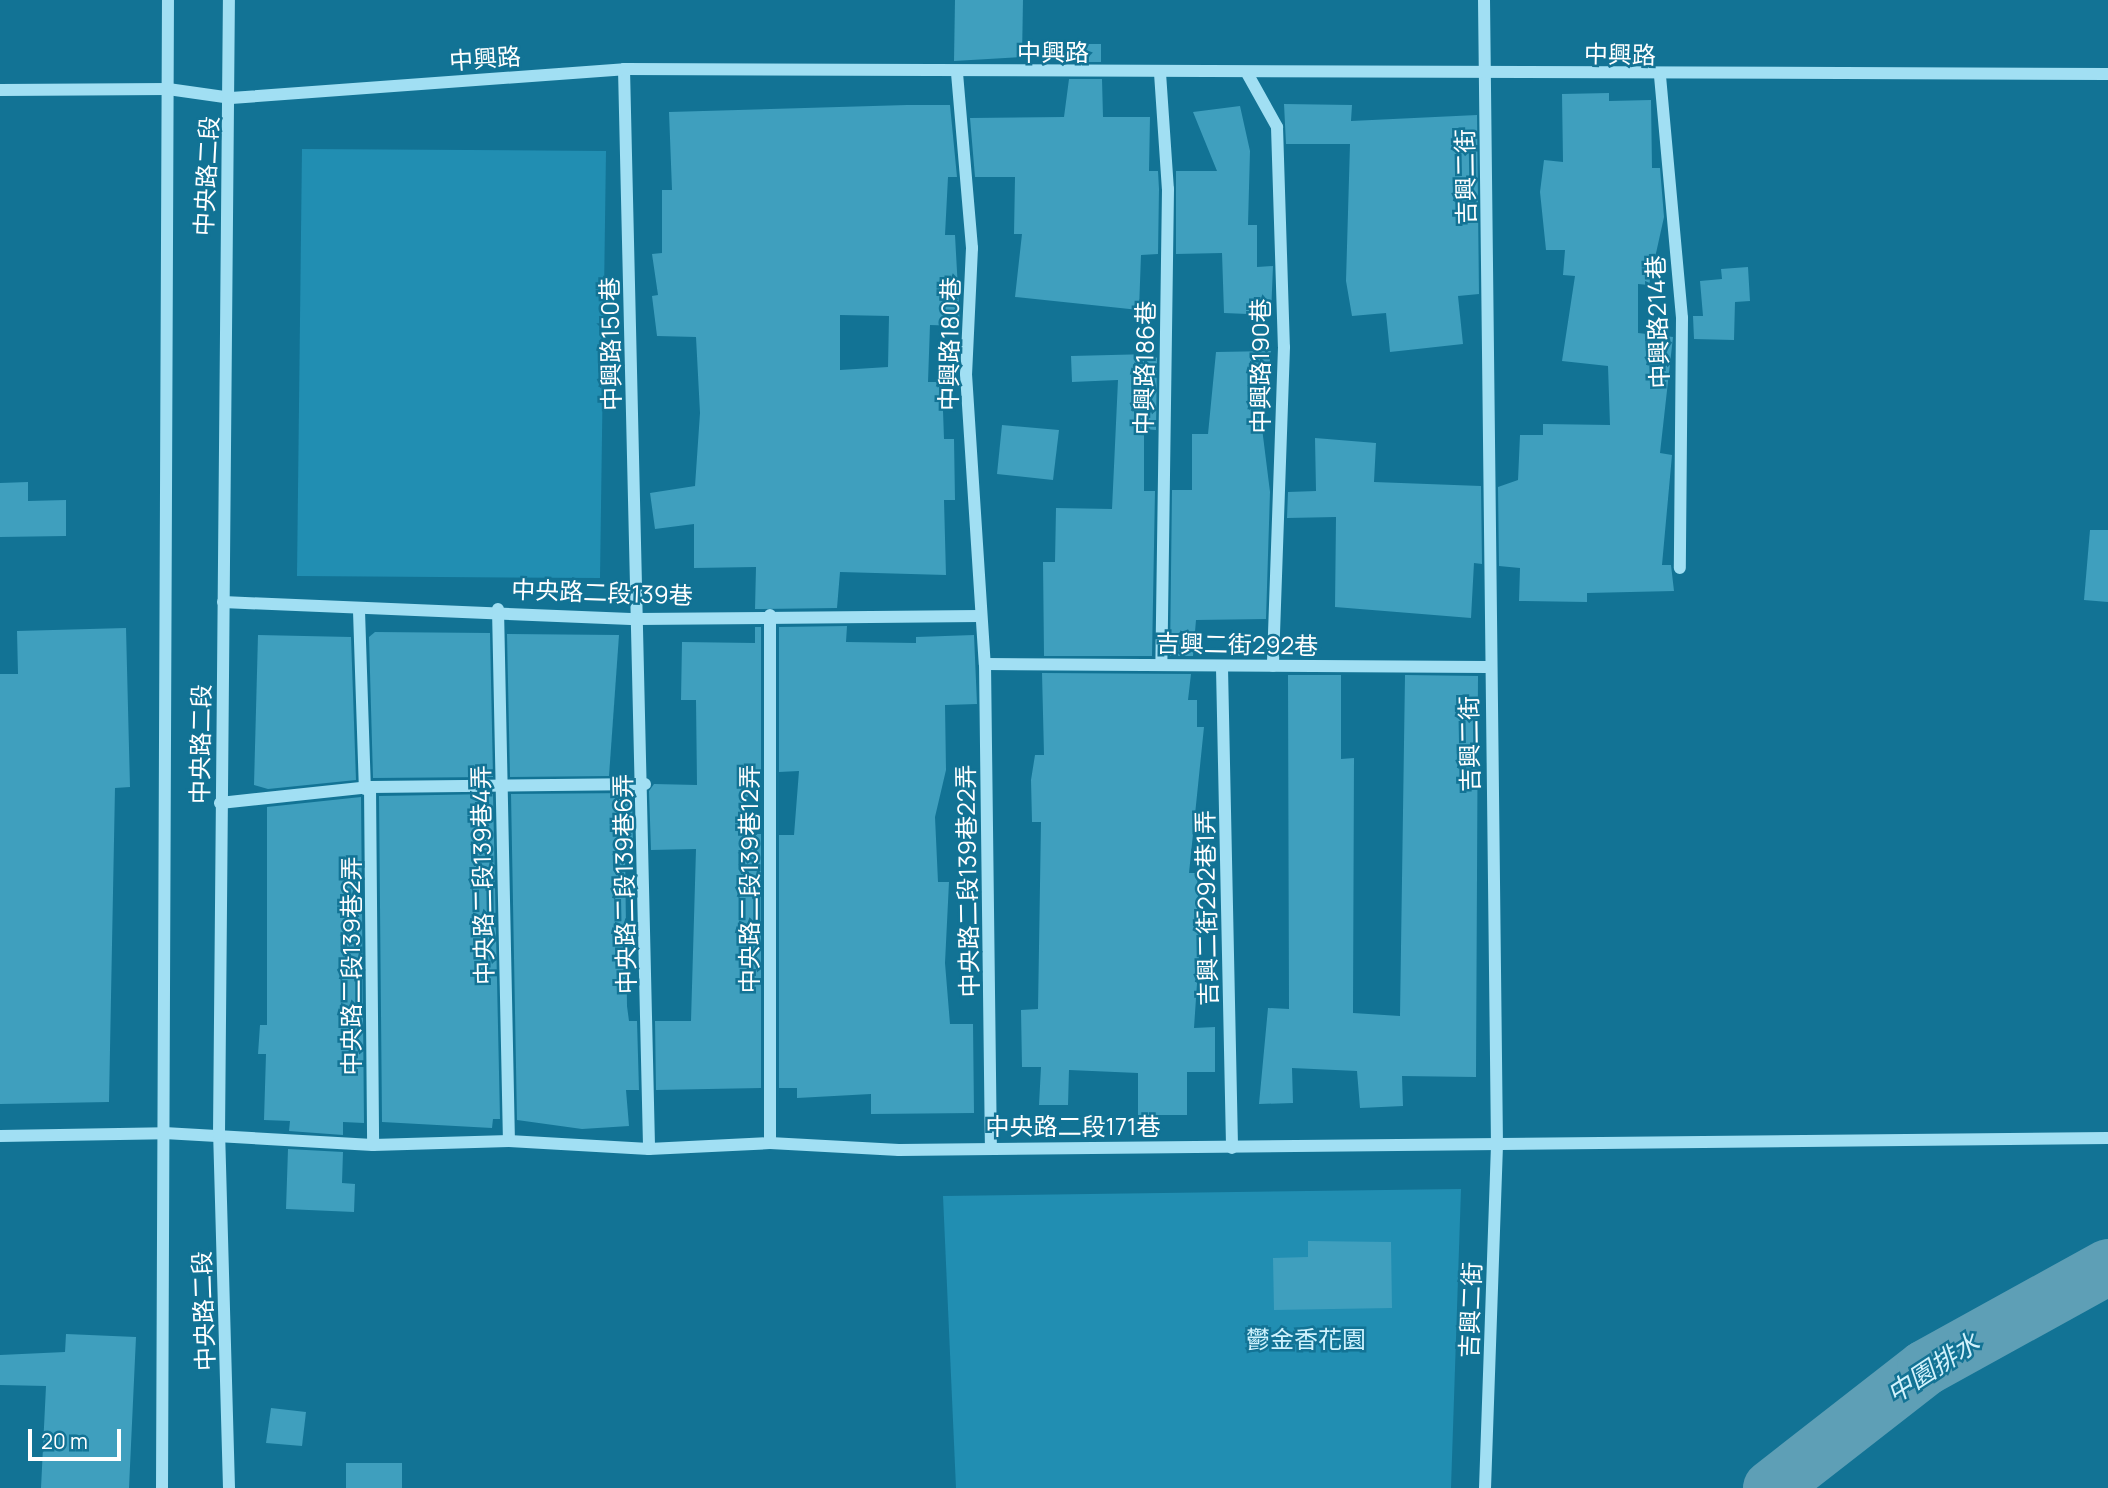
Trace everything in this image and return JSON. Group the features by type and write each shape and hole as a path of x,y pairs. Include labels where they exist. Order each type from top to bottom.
{"street":[{"name":"中央路二段","path":"162,1488 168,0"},
{"name":"中央路二段","path":"229,0 231,98 223,189 219,1135 229,1488"},
{"name":"吉興二街","path":"1484,0 1488,667 1497,1145 1485,1488"},
{"name":"中興路","path":"0,90 168,89 231,98 624,69 1660,76 2108,74"},
{"name":"中興路150巷","path":"624,69 637,618"},
{"name":"中興路180巷","path":"957,73 972,248 966,373 980,616"},
{"name":"中興路186巷","path":"1160,73 1168,189 1161,663"},
{"name":"中興路190巷","path":"1247,73 1277,127 1284,347 1273,666"},
{"name":"中興路214巷","path":"1660,76 1682,318 1681,568"},
{"name":"中央路二段139巷","path":"223,602 359,611 498,608 637,618 771,615 980,616"},
{"name":"中央路二段139巷4弄","path":"498,608 509,1141"},
{"name":"中央路二段139巷2弄","path":"359,611 367,788 373,1145"},
{"name":"中央路二段139巷12弄","path":"770,1143 771,615"},
{"name":"中央路二段139巷22弄","path":"980,616 985,664 991,1145"},
{"name":"中央路二段139巷6弄","path":"637,618 645,785 649,1149"},
{"name":"吉興二街292巷","path":"985,664 1161,663 1222,668 1488,667"},
{"name":"吉興二街292巷1弄","path":"1222,668 1232,1148"},
{"path":"220,803 367,788 501,789 645,785"},
{"name":"中央路二段171巷","path":"0,1136 164,1133 373,1145 509,1141 649,1149 770,1143 900,1150 991,1145 1232,1148 2108,1138"}],"green space":[{"path":"302,149 606,151 600,578 297,576"},
{"name":"鬱金香花園","path":"1461,1189 1451,1488 956,1488 943,1196"}],"building":[{"path":"955,0 1023,0 1022,57 954,61"},
{"path":"1069,44 1101,44 1101,62 1069,62"},
{"path":"1069,79 1102,79 1103,117 1150,117 1149,171 1158,171 1158,254 1141,255 1139,310 1015,297 1022,234 1014,234 1015,177 975,177 970,118 1064,117"},
{"path":"1609,93 1609,101 1651,100 1652,168 1660,168 1664,217 1649,285 1638,284 1638,333 1673,337 1660,453 1672,455 1662,565 1671,565 1674,591 1587,593 1587,602 1519,601 1520,568 1499,566 1498,487 1518,480 1520,435 1543,435 1543,424 1610,425 1608,366 1562,361 1575,276 1563,275 1565,250 1546,250 1540,192 1544,160 1563,162 1562,94"},
{"path":"1284,104 1352,105 1351,121 1477,115 1479,294 1458,296 1463,344 1390,352 1386,313 1352,316 1346,281 1350,144 1286,144"},
{"path":"950,105 957,177 948,177 945,235 955,235 960,326 930,325 928,382 942,382 944,439 954,439 955,500 944,500 946,575 840,572 837,608 755,609 756,567 694,568 694,524 655,529 650,493 695,486 700,413 696,337 657,336 652,296 658,295 652,254 662,253 662,190 672,190 669,112","holes":["840,315 889,316 888,367 840,370"]},
{"path":"1240,106 1250,151 1248,225 1257,225 1257,267 1273,266 1271,315 1224,313 1222,253 1176,254 1176,171 1217,171 1193,112"},
{"path":"1748,267 1750,301 1735,302 1734,340 1694,339 1693,316 1703,316 1700,281 1722,279 1721,269"},
{"path":"1271,351 1262,428 1270,492 1266,619 1196,620 1193,656 1170,656 1172,490 1192,490 1192,434 1208,434 1216,352"},
{"path":"1151,354 1157,358 1156,430 1144,429 1144,491 1155,491 1152,656 1044,656 1043,562 1055,562 1056,508 1112,509 1118,380 1072,382 1071,356"},
{"path":"1002,425 1059,430 1053,480 997,474"},
{"path":"1315,438 1376,443 1374,482 1481,486 1482,564 1474,563 1471,618 1335,607 1336,517 1287,518 1288,492 1316,491"},
{"path":"28,482 28,501 66,500 66,536 0,537 0,483"},
{"path":"2090,530 2108,530 2108,602 2084,600"},
{"path":"847,626 846,642 916,643 916,637 974,635 977,704 945,705 946,770 935,817 938,882 949,882 945,963 950,1024 973,1024 974,1113 871,1114 871,1094 797,1098 797,1088 779,1088 779,835 794,835 799,771 779,772 779,627"},
{"path":"755,627 761,627 761,774 748,774 748,834 761,834 761,1088 656,1090 655,1021 691,1021 696,849 651,850 649,791 654,784 697,785 696,700 681,700 682,642 755,643"},
{"path":"126,628 130,787 115,788 109,1102 0,1104 0,674 18,674 17,631"},
{"path":"375,632 490,633 493,777 373,778 369,637"},
{"path":"507,634 619,635 609,776 510,777"},
{"path":"258,635 351,637 356,780 268,789 254,785"},
{"path":"1042,673 1191,674 1188,700 1197,700 1197,727 1204,727 1189,873 1197,873 1200,939 1194,1028 1215,1027 1215,1072 1187,1072 1187,1115 1138,1115 1138,1073 1069,1070 1068,1105 1039,1105 1041,1067 1022,1067 1021,1010 1038,1009 1041,822 1032,822 1031,780 1035,755 1044,755"},
{"path":"1288,675 1341,675 1341,759 1354,758 1353,1013 1400,1016 1405,675 1478,676 1476,1077 1402,1076 1403,1106 1360,1108 1357,1071 1292,1068 1293,1103 1259,1104 1268,1008 1289,1009"},
{"path":"632,793 633,850 625,850 627,1006 629,1021 637,1021 639,1090 626,1090 629,1126 582,1129 517,1120 511,794"},
{"path":"493,794 500,1119 493,1119 492,1128 382,1122 379,796"},
{"path":"361,797 364,1123 343,1122 343,1135 289,1131 290,1121 264,1120 266,1054 258,1054 260,1025 267,1025 267,807"},
{"path":"288,1149 343,1152 342,1183 355,1184 354,1212 286,1209"},
{"path":"1308,1241 1391,1242 1392,1308 1274,1310 1273,1258 1308,1257"},
{"path":"66,1334 136,1337 129,1488 41,1488 46,1386 0,1385 0,1355 65,1352"},
{"path":"271,1408 306,1412 302,1446 266,1443"},
{"path":"346,1463 402,1463 402,1488 346,1488"}],"waterway":[{"name":"中園排水","path":"1771,1488 1925,1368 2108,1267"}]}
